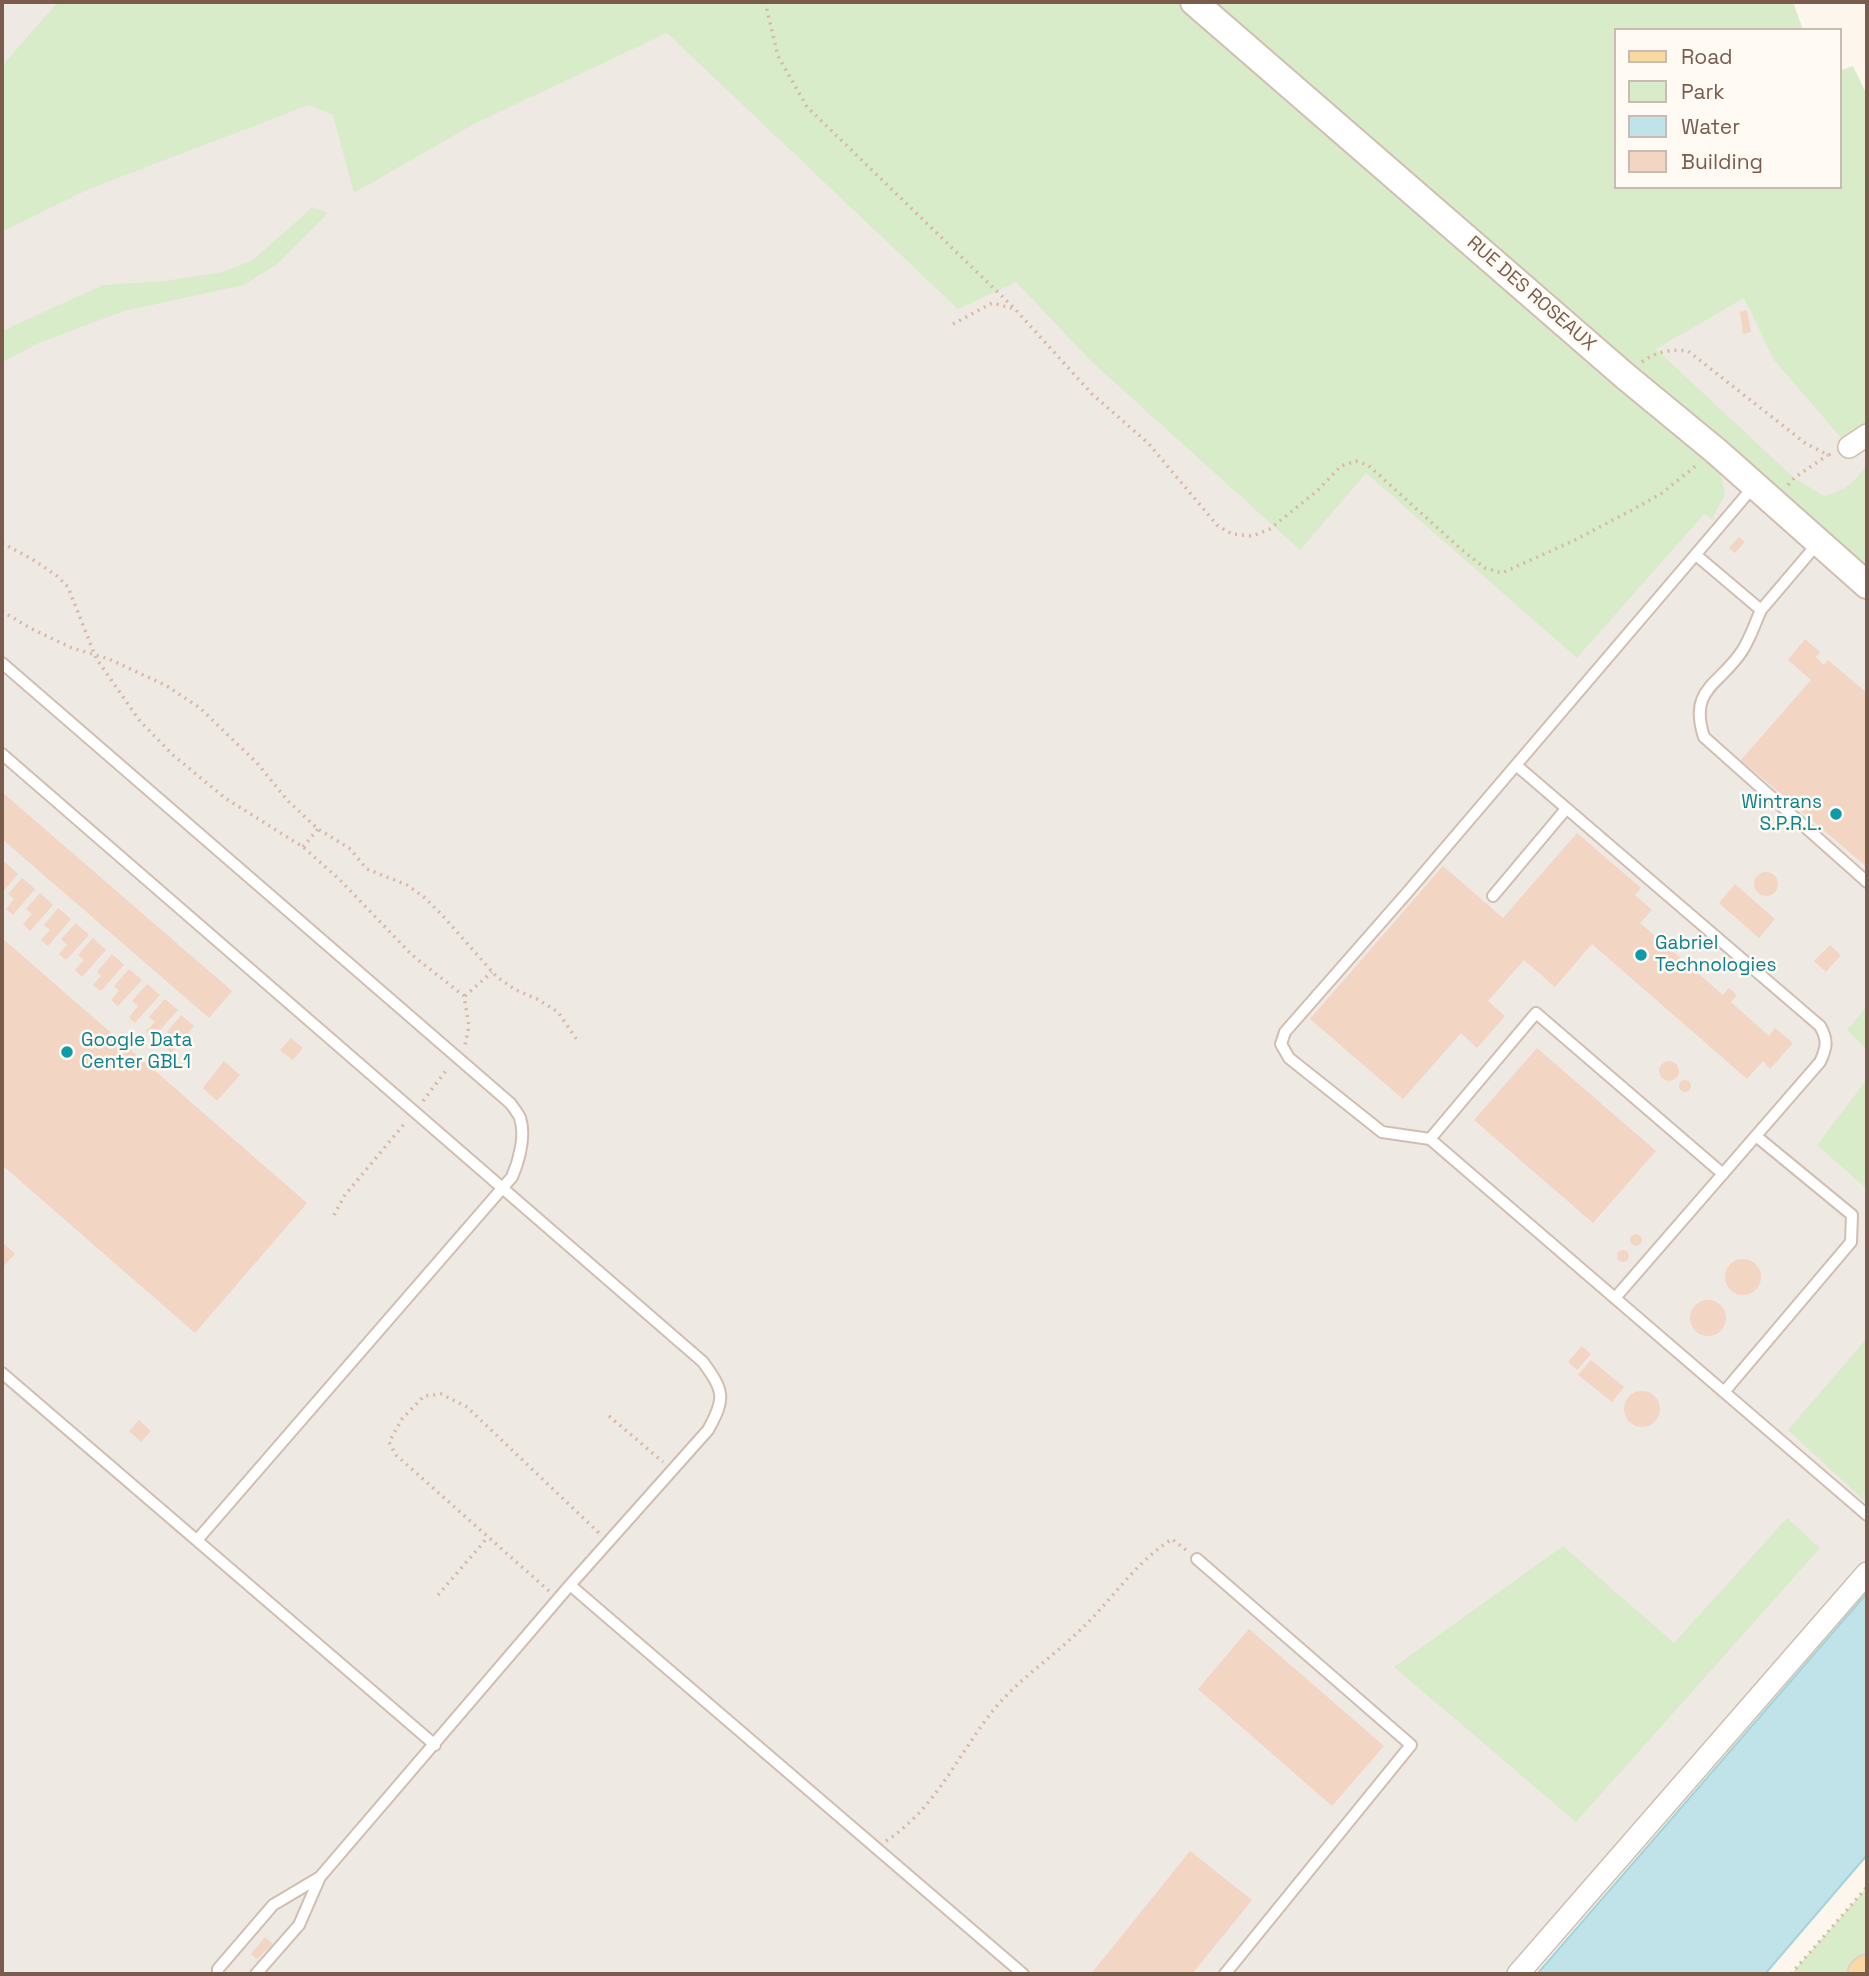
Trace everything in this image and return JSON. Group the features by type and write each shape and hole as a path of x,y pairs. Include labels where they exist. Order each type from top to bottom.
{"street":[{"name":"RUE DES ROSEAUX","path":"1194,2 1625,376 1716,451 1867,586"},
{"path":"1849,447 1867,435"},
{"path":"1518,1974 1867,1573"}],"lane":[{"path":"1754,486 1284,1032 1281,1045 1289,1058 1382,1132 1430,1139 1867,1516"},
{"path":"1818,543 1761,610 1742,651 1700,701 1699,715 1704,737 1867,882"},
{"path":"1696,555 1761,610"},
{"path":"2,663 457,1056 510,1103 520,1119 522,1136 517,1167 512,1177 198,1539"},
{"path":"2,754 703,1362 719,1385 722,1398 708,1430 570,1585 320,1877 299,1925 256,1974"},
{"path":"1516,765 1820,1026 1826,1036 1827,1048 1820,1062 1615,1298"},
{"path":"1493,896 1566,809"},
{"path":"1430,1139 1536,1013 1724,1174"},
{"path":"1724,1392 1851,1242 1852,1215 1756,1136"},
{"path":"2,1373 435,1745"},
{"path":"1197,1559 1411,1745 1225,1974"},
{"path":"570,1585 1023,1974"},
{"path":"218,1974 218,1969 273,1905 320,1877"}],"path":[{"path":"765,2 778,56 807,107 1014,308 1091,394 1148,443 1217,525 1232,534 1252,536 1270,528 1318,490 1341,466 1356,461 1368,465 1431,524 1485,568 1502,573 1575,540 1662,493 1683,474 1716,451"},
{"path":"953,324 992,303 1014,308"},
{"path":"1625,376 1648,357 1672,349 1688,351 1805,443 1828,455"},
{"path":"1779,508 1789,484 1828,455 1849,447"},
{"path":"2,543 32,559 68,587 93,653 139,720 173,755 225,798 303,848 339,879 404,947 464,996 469,1026 466,1044 345,1195 334,1215"},
{"path":"2,611 72,648 93,653 167,686 200,708 257,763 288,801 318,829 349,848 367,869 407,885 424,897 492,972 514,989 558,1012 577,1040"},
{"path":"303,848 318,829"},
{"path":"464,996 492,972"},
{"path":"558,1600 396,1455 389,1442 402,1419 424,1396 441,1394 467,1407 609,1542"},
{"path":"610,1416 673,1470"},
{"path":"438,1595 488,1537"},
{"path":"875,1847 898,1833 924,1808 991,1712 1024,1678 1077,1633 1150,1553 1171,1539 1197,1559"},
{"path":"1791,1974 1867,1887"}],"shaded area":[{"path":"2,2 1793,2 1802,28 1614,28 1614,189 1728,189 1867,443 1867,1589 1534,1974 2,1974"}],"green space":[{"path":"58,2 1793,2 1802,28 1614,28 1614,189 1841,189 1841,70 1853,66 1867,95 1867,424 1842,439 1774,360 1744,298 1656,349 1794,478 1824,496 1849,485 1867,464 1867,564 1825,532 1720,470 1725,494 1712,519 1704,514 1577,658 1366,473 1300,550 1091,361 1016,282 958,309 667,33 474,124 354,193 333,115 309,105 89,189 2,232 2,66"},
{"path":"313,207 328,213 276,265 244,285 124,311 39,343 2,362 2,331 103,285 164,281 223,272 253,260"},
{"path":"1867,1006 1867,1050 1847,1030"},
{"path":"1867,1079 1867,1189 1817,1145"},
{"path":"1867,1338 1867,1503 1788,1430"},
{"path":"1787,1518 1820,1548 1576,1822 1394,1667 1563,1546 1674,1643"},
{"path":"1867,1887 1867,1974 1791,1974"}],"water":[{"path":"1867,1593 1867,1855 1765,1974 1537,1974"}],"building":[{"path":"1747,310 1751,332 1743,334 1740,312"},
{"path":"1739,537 1745,542 1735,553 1729,548"},
{"name":"Wintrans S.P.R.L.","path":"1805,639 1820,652 1816,657 1824,665 1828,660 1867,693 1867,867 1741,760 1811,680 1788,660"},
{"path":"2,792 232,991 209,1018 2,839"},
{"path":"1577,833 1641,888 1635,895 1652,910 1640,923 1723,995 1729,988 1737,995 1731,1002 1769,1036 1775,1028 1793,1043 1770,1069 1763,1061 1747,1079 1592,944 1555,987 1524,960 1488,1001 1505,1016 1477,1048 1461,1033 1403,1099 1310,1019 1443,866 1503,918"},
{"path":"5,862 18,874 2,893 2,866"},
{"path":"1766,872 1775,875 1778,884 1775,893 1766,896 1757,893 1754,884 1757,875"},
{"path":"22,878 35,889 13,915 6,909 14,899 8,894"},
{"path":"1735,884 1775,919 1759,938 1719,903"},
{"path":"40,893 53,905 30,931 23,924 32,914 26,909"},
{"path":"58,908 71,919 48,946 41,940 50,930 44,925"},
{"path":"76,923 89,935 66,960 59,954 67,945 61,939"},
{"name":"Google Data Center GBL1","path":"2,938 307,1203 195,1333 2,1165"},
{"path":"93,938 106,950 82,977 75,970 84,960 78,955"},
{"path":"1830,945 1841,955 1826,972 1814,961"},
{"path":"112,954 124,965 101,991 93,985 101,976 97,972"},
{"path":"129,969 142,980 118,1006 111,1000 119,991 114,986"},
{"path":"147,984 160,995 135,1023 129,1017 138,1006 132,1001"},
{"path":"165,999 178,1010 153,1038 146,1031 155,1022 149,1017"},
{"path":"181,1015 194,1026 171,1053 163,1046 172,1036 167,1032"},
{"path":"291,1038 303,1048 293,1060 280,1050"},
{"path":"1537,1048 1656,1151 1593,1223 1474,1120"},
{"path":"224,1061 240,1075 217,1101 203,1088"},
{"path":"1669,1061 1676,1064 1679,1071 1676,1078 1669,1081 1662,1078 1659,1071 1662,1064"},
{"path":"1680,1081 1690,1081 1690,1091 1680,1091"},
{"path":"1636,1234 1642,1240 1636,1246 1630,1240"},
{"path":"2,1242 15,1254 2,1268"},
{"path":"1618,1251 1628,1251 1628,1261 1618,1261"},
{"path":"1743,1259 1756,1264 1761,1277 1756,1290 1743,1295 1730,1290 1725,1277 1730,1264"},
{"path":"1708,1300 1721,1305 1726,1318 1721,1331 1708,1336 1695,1331 1690,1318 1695,1305"},
{"path":"1582,1346 1591,1354 1577,1370 1568,1362"},
{"path":"1591,1360 1624,1387 1612,1402 1578,1375"},
{"path":"1642,1391 1655,1396 1660,1409 1655,1422 1642,1427 1629,1422 1624,1409 1629,1396"},
{"path":"139,1420 151,1431 141,1442 129,1431"},
{"path":"1249,1629 1384,1746 1332,1806 1198,1689"},
{"path":"1190,1851 1252,1900 1192,1974 1091,1974"},
{"path":"265,1937 273,1944 257,1959 251,1954"}],"place":[{"name":"Wintrans S.P.R.L.","path":"1836,814"},
{"name":"Gabriel Technologies","path":"1641,955"},
{"name":"Google Data Center GBL1","path":"67,1052"}]}
